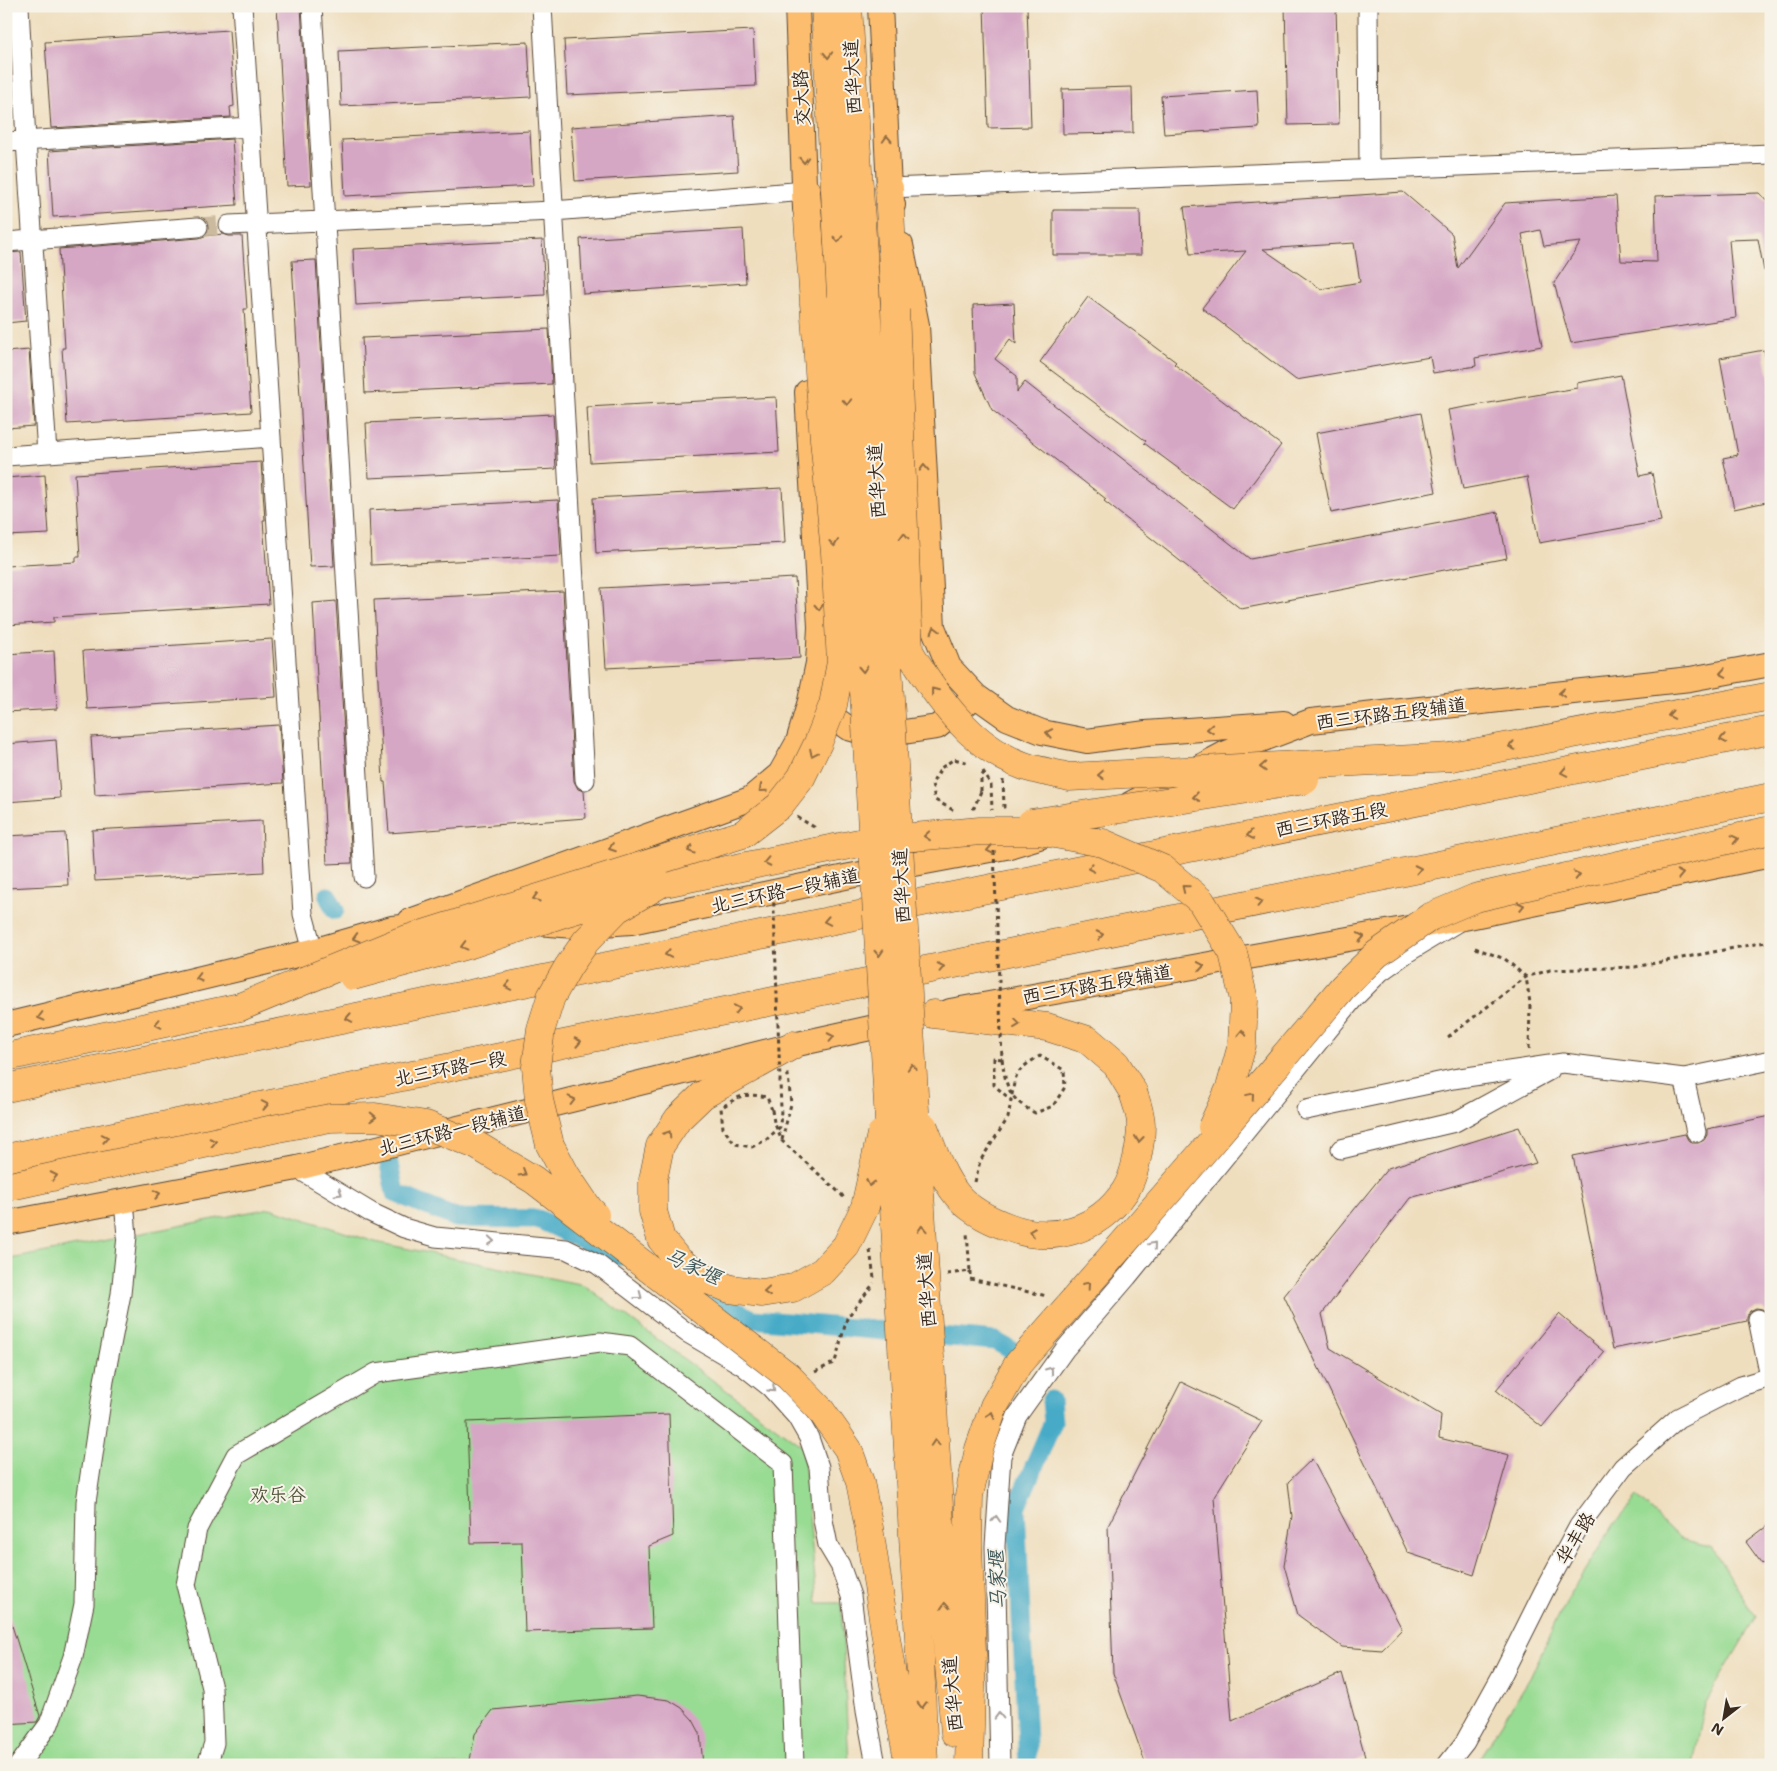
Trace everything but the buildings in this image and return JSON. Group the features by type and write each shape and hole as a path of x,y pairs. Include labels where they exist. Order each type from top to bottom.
{"highway":[{"name":"西华大道","path":"825,6 847,189 901,1101 924,1765"},
{"name":"西华大道","path":"847,189 848,6"},
{"path":"889,188 909,651"},
{"path":"806,191 842,662"},
{"path":"866,512 900,432"},
{"path":"824,439 866,512"},
{"path":"870,572 909,651 930,685 963,727 994,752 1023,766 1069,777 1452,757"},
{"path":"240,1007 401,941 742,834 779,806 801,778 818,744 833,704 842,662 870,572"},
{"path":"6,1057 240,1007 471,944 660,884 868,841 985,822 1452,757 1771,696"},
{"name":"西三环路五段","path":"6,1088 1771,730"},
{"name":"北三环路一段","path":"6,1158 1771,797"},
{"path":"985,822 1103,843 1163,869 1201,901 1232,953 1244,1000 1242,1045 1230,1088 1196,1160"},
{"path":"969,1765 960,1654 968,1544 969,1496 978,1449 994,1406 1018,1364 1196,1160 1343,987 1378,954 1430,917 1475,898 1771,830"},
{"path":"654,1272 589,1209 566,1175 550,1145 539,1100 536,1067 541,1029 551,997 568,967 586,941 617,909 660,884"},
{"path":"901,1101 941,1171 958,1196 985,1218 1016,1230 1049,1235 1081,1229 1106,1214 1126,1190 1137,1159 1141,1124 1133,1092 1116,1064 1088,1040 1047,1027 933,1014"},
{"path":"792,1045 703,1095 678,1119 660,1146 653,1180 653,1211 661,1239 678,1260 701,1277 730,1289 762,1293 794,1288 823,1271 846,1246 865,1207 901,1101"},
{"name":"西华大道","path":"901,1101 960,1654 958,1765"},
{"path":"6,1187 330,1118 375,1117 426,1125 476,1145 534,1180 788,1376 820,1409 848,1449 860,1482 868,1518 890,1664 908,1765"}],"main road":[{"name":"交大路","path":"392,928 750,798 780,774 798,742 810,701 818,663 820,628 804,328 806,191 797,6"},
{"path":"880,6 889,188 917,325 933,627 949,667 976,696 1007,718 1042,732 1087,741 1146,734 1311,721"},
{"name":"西三环路五段辅道","path":"887,869 1006,847 1109,816 1224,754 1311,721 1690,679 1771,664"},
{"path":"810,701 848,728 877,736 936,727 976,696"},
{"name":"西三环路五段辅道","path":"895,1022 1464,918 1771,855"},
{"name":"北三环路一段辅道","path":"6,1025 313,951 392,928 463,920 516,921 574,926 631,922 887,869"},
{"name":"北三环路一段辅道","path":"6,1223 297,1168 792,1045 895,1022"}],"street":[{"path":"19,6 26,141 48,453"},
{"path":"242,6 303,914 313,951"},
{"path":"312,6 364,877"},
{"path":"542,6 585,780"},
{"path":"1368,6 1369,169"},
{"path":"6,142 250,127"},
{"path":"889,188 1771,154"},
{"path":"229,225 553,210 806,191"},
{"path":"6,242 198,227"},
{"path":"6,456 271,437"},
{"path":"1000,1765 994,1546 1001,1456 1017,1416 1065,1349 1127,1277 1354,998 1380,972 1408,952 1464,918"},
{"path":"1306,1110 1453,1079 1562,1063 1684,1078 1771,1060"},
{"path":"1341,1149 1455,1122 1562,1063"},
{"path":"1684,1078 1696,1132"},
{"path":"297,1168 370,1212 404,1228 435,1237 566,1249 597,1264 686,1332 742,1365 770,1387 797,1417 809,1438 819,1467 823,1520 828,1545 840,1566 851,1596 866,1711 876,1765"},
{"path":"19,1765 49,1724 73,1657 84,1604 86,1502 104,1381 121,1294 127,1236 124,1201"},
{"path":"1758,1319 1770,1377"},
{"path":"207,1765 214,1743 212,1688 186,1585 197,1529 236,1455 376,1373 600,1342 630,1346 782,1464 794,1765"},
{"name":"华丰路","path":"1447,1765 1470,1733 1579,1526 1623,1467 1678,1418 1741,1386 1770,1377"}],"path":[{"path":"959,809 951,810 935,800 932,784 941,768 954,758 971,763"},
{"path":"980,765 991,785 985,822 1002,1059 1006,1084 1020,1105 1035,1114 1052,1106 1065,1087 1064,1070 1040,1056 1025,1064 1015,1076 1014,1083"},
{"path":"985,822 1004,807 1003,782"},
{"path":"981,791 974,808 985,822"},
{"path":"794,816 814,827 817,834"},
{"path":"772,1110 767,1097 754,1095 738,1096 721,1108 723,1128 735,1144 752,1147 766,1140 780,1127 773,875"},
{"path":"1448,1037 1526,977 1550,970 1635,967 1771,941"},
{"path":"1475,948 1505,959 1526,977 1530,1003 1527,1069"},
{"path":"1002,1059 994,1058 994,1085 1012,1101"},
{"path":"780,1075 788,1075 791,1104 782,1141"},
{"path":"970,1271 970,1279 1053,1298"},
{"path":"841,1339 847,1318 874,1283"}],"green space":[{"name":"欢乐谷","path":"270,1208 375,1242 584,1285 803,1447 817,1603 841,1603 849,1765 6,1765 6,1260"},
{"path":"1637,1497 1680,1539 1711,1546 1756,1617 1705,1704 1693,1765 1475,1765 1530,1678 1567,1598 1615,1523"}],"waterway":[{"name":"马家堰","path":"328,896 335,910"},
{"name":"马家堰","path":"388,1159 395,1193 456,1218 538,1219 619,1256"},
{"name":"马家堰","path":"687,1288 753,1319 995,1341 1015,1352"},
{"name":"马家堰","path":"1028,1765 1016,1508 1053,1422 1051,1400"}],"tunnel":[{"path":"198,227 229,225"}]}
